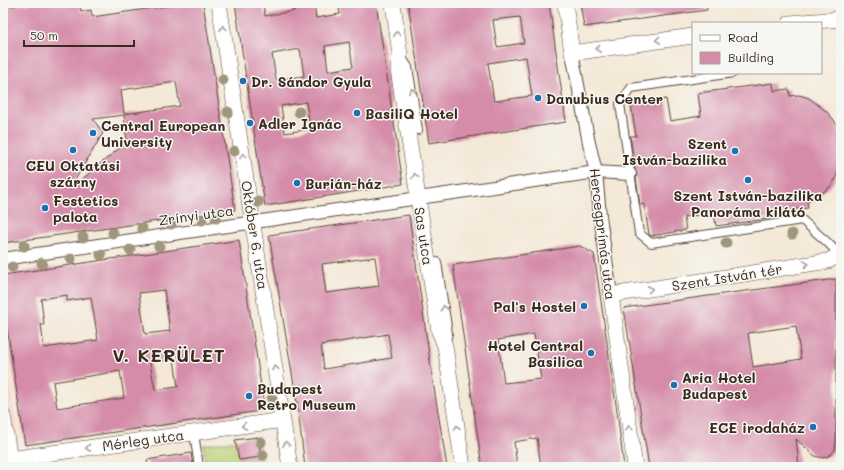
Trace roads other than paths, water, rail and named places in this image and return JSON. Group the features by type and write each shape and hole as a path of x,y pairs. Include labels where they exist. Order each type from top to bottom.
{"street":[{"name":"Október 6. utca","path":"219,3 290,467"},
{"name":"Sas utca","path":"393,3 400,54 398,69 439,332 445,346 463,467"},
{"name":"Hercegprímás utca","path":"565,3 572,53 596,172 600,216 635,467"},
{"path":"804,22 841,19"},
{"path":"572,53 692,36"},
{"path":"418,198 596,172 630,174"},
{"name":"Zrínyi utca","path":"3,259 418,198"},
{"name":"Szent István tér","path":"611,295 828,261 840,254"},
{"path":"3,416 8,462"},
{"name":"Mérleg utca","path":"8,462 283,420"}],"lane":[{"path":"400,54 408,67 418,130"},
{"path":"726,74 631,88 620,104 639,233 651,243 802,220 840,254"},
{"path":"437,262 448,333 445,346"},
{"path":"194,433 199,467"}],"place":[{"name":"Dr. Sándor Gyula","path":"243,81"},
{"name":"Danubius Center","path":"538,98"},
{"name":"BasiliQ Hotel","path":"357,113"},
{"name":"Adler Ignác","path":"250,123"},
{"name":"Central European University","path":"93,133"},
{"name":"CEU Oktatási szárny","path":"73,150"},
{"name":"Szent István-bazilika","path":"735,151"},
{"name":"Szent István-bazilika Panoráma kilátó","path":"748,180"},
{"name":"Burián-ház","path":"297,183"},
{"name":"Festetics palota","path":"45,208"},
{"name":"Pal's Hostel","path":"584,306"},
{"name":"Hotel Central Basilica","path":"591,353"},
{"name":"Aria Hotel Budapest","path":"674,385"},
{"name":"Budapest Retro Museum","path":"249,396"},
{"name":"ECE irodaház","path":"813,427"}],"district":[{"name":"V. KERÜLET","path":"169,355"}]}
